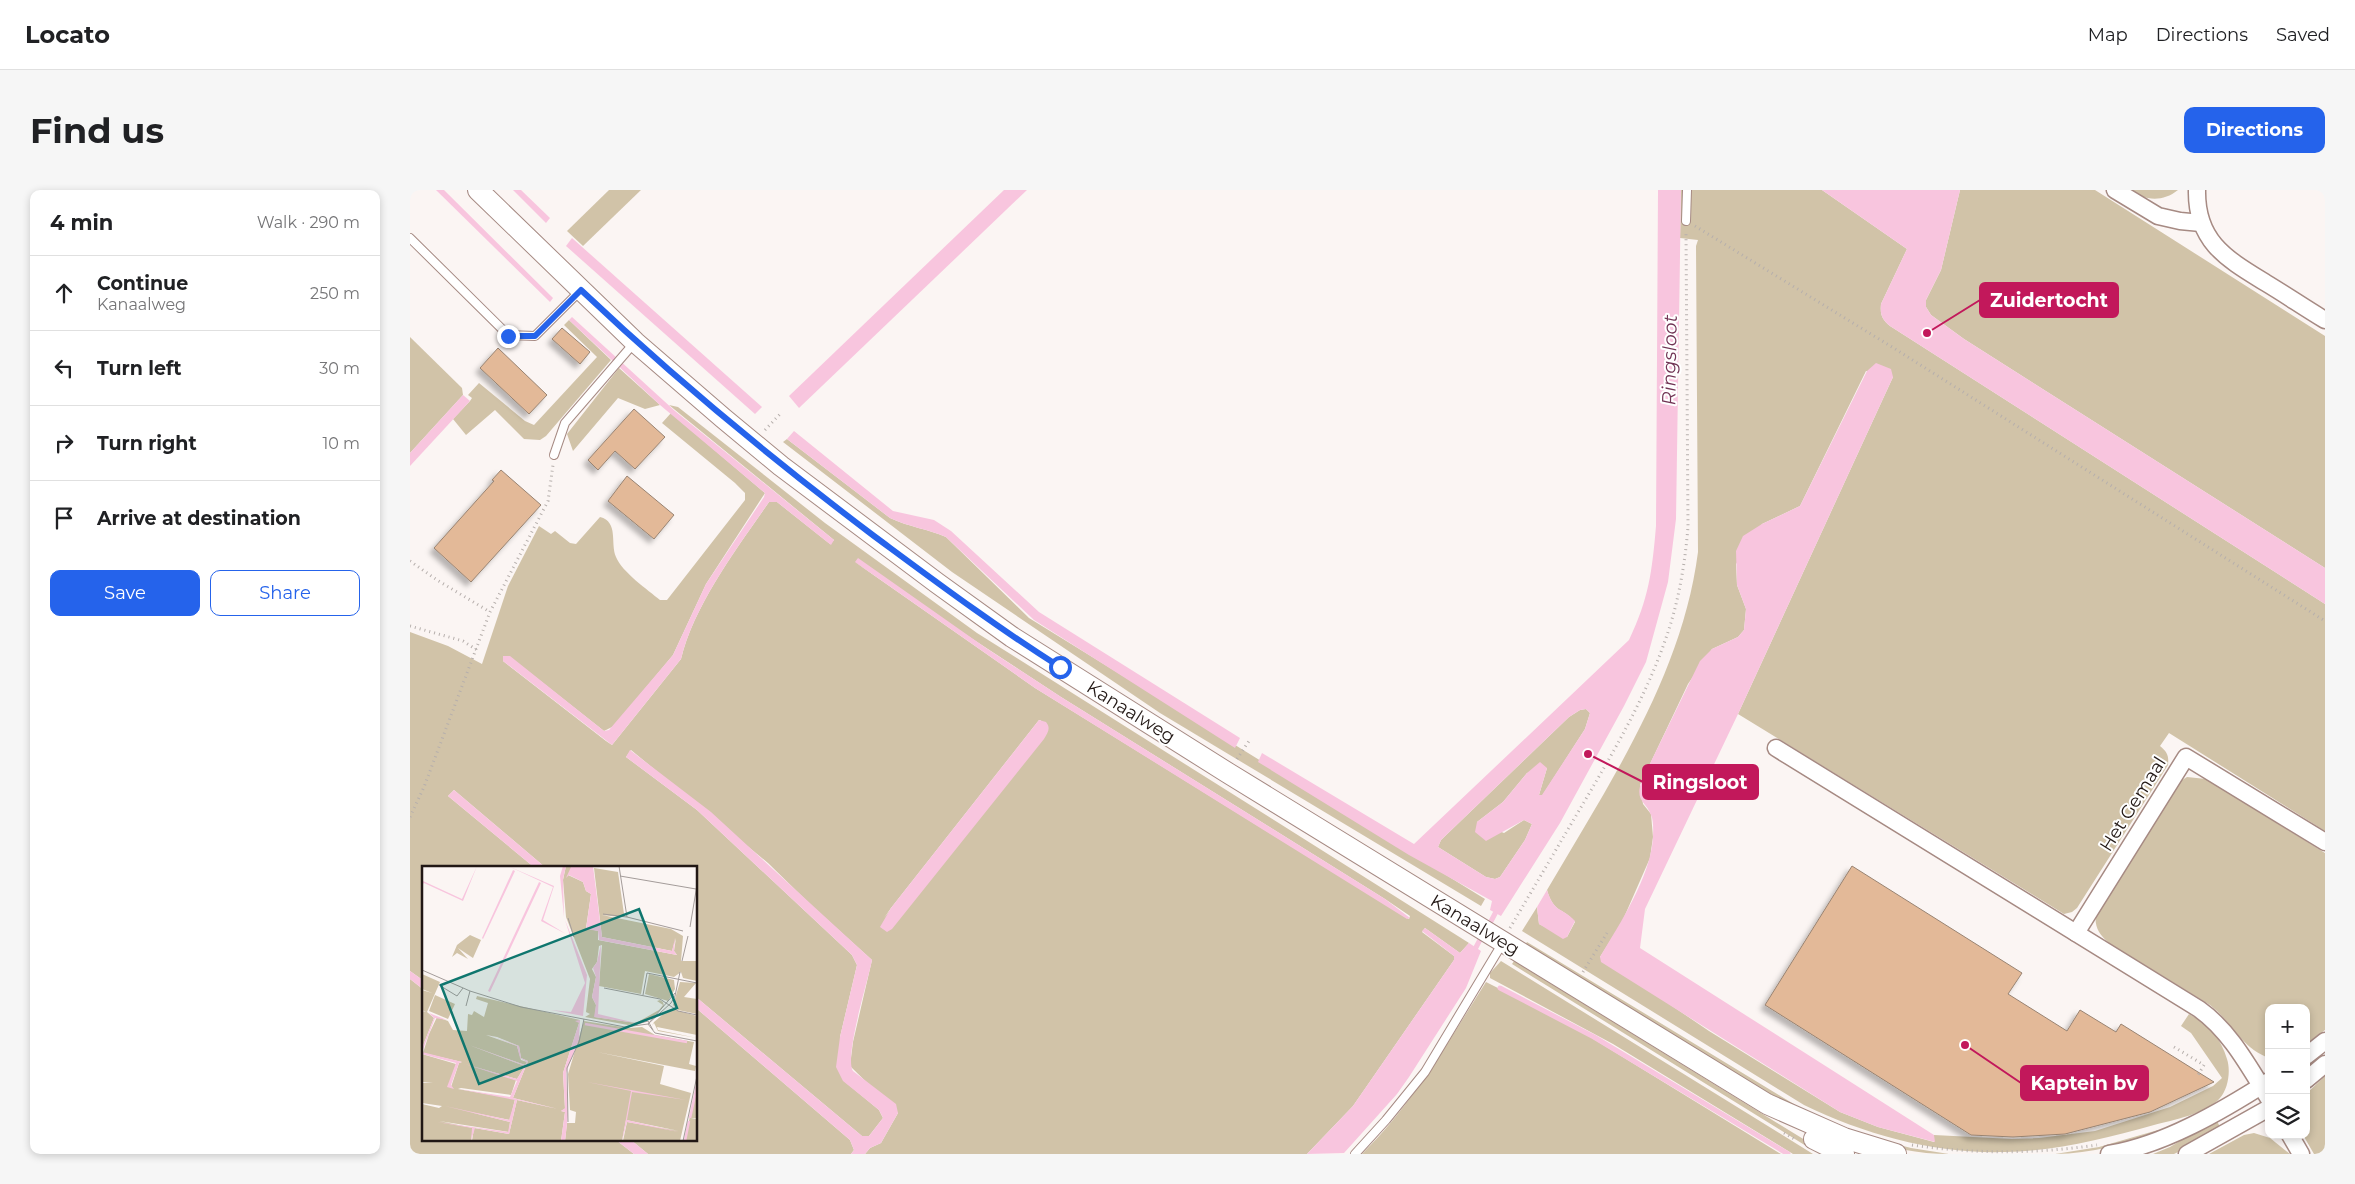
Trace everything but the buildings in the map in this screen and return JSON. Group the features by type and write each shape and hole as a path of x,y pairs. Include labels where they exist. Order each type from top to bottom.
{"street":[{"name":"Kanaalweg","path":"478,190 636,342 758,433 929,577 1012,637 1472,924 1507,933 1581,976 1767,1104 1788,1123 1844,1154"},
{"path":"2115,190 2158,216 2202,223"},
{"path":"2197,190 2197,205 2202,223 2211,240 2225,257 2325,320"},
{"path":"1776,748 2208,1015 2226,1034 2265,1088"},
{"name":"Het Gemaal","path":"2076,933 2186,757 2325,842"},
{"path":"2310,1053 2325,1042"},
{"path":"2310,1077 2325,1064"},
{"path":"2109,1154 2151,1143 2176,1133 2265,1089"},
{"name":"Kanaalweg","path":"1767,1104 1844,1138 1900,1149"},
{"path":"2187,1154 2265,1110"},
{"path":"2292,1139 2301,1154"}],"lane":[{"path":"1686,221 1688,190"},
{"path":"410,238 508,336 535,336 581,290"},
{"path":"554,454 565,423 610,369 636,342"},
{"path":"1355,1154 1386,1120 1425,1072 1507,933"}],"path":[{"path":"1686,221 1892,347 2325,621"},
{"path":"1507,933 1616,747 1660,652 1677,597 1685,559 1689,502 1686,221"},
{"path":"758,433 782,412"},
{"path":"758,433 772,437"},
{"path":"410,817 490,612 548,501 554,454"},
{"path":"410,561 490,612"},
{"path":"410,626 463,641 476,650"},
{"path":"1228,755 1241,763"},
{"path":"1581,976 1608,932"},
{"path":"2174,1047 2204,1065 2198,1075"},
{"path":"1900,1149 1975,1154 2027,1153"}],"shaded area":[{"path":"609,190 641,190 583,246 567,231"},
{"path":"1681,190 1822,190 1907,249 1881,304 1882,316 1890,326 2325,604 2325,831 2169,733 2160,746 2167,754 2168,765 2077,908 2072,912 2064,914 1738,714 1893,377 1866,371 1800,506 1762,524 1736,564 1737,585 1746,609 1744,630 1738,637 1712,649 1688,684 1640,785 1643,804 1651,814 1653,837 1650,858 1622,922 1600,957 1709,1031 1840,1112 1878,1127 1934,1142 1934,1135 2012,1139 2039,1138 2095,1131 2170,1107 2213,1086 2222,1078 2191,1033 2181,1026 2189,1014 2213,1032 2224,1051 2228,1064 2227,1085 2223,1094 2214,1104 2180,1118 2117,1135 2043,1149 1979,1152 1953,1150 1902,1141 1876,1134 1804,1105 1522,931 1537,907 1539,924 1567,937 1575,922 1556,907 1547,890 1595,810 1640,728 1660,685 1676,642 1689,598 1698,552 1696,246 1698,240 1680,238"},
{"path":"1960,190 2095,190 2325,336 2325,568 1964,339 1931,315 1926,307 1926,300 1941,270"},
{"path":"2128,190 2178,190 2166,197 2153,199 2140,196"},
{"path":"569,320 611,360 546,436 540,440 524,439 495,410 466,435 453,419 470,401 472,398 468,395 479,383 525,421 534,425 597,357 564,325"},
{"path":"410,337 462,388 463,395 410,453"},
{"path":"619,368 660,405 645,409 618,398 573,451 567,434"},
{"path":"669,405 678,407 825,523 977,633 1469,943 1460,953 1425,928 1422,932 1454,956 1454,960 1353,1106 1307,1154 865,1154 870,1148 881,1143 898,1113 850,1066 853,1042 872,960 768,863 631,750 626,757 697,810 852,955 857,965 840,1037 844,1081 879,1110 883,1118 869,1136 862,1136 698,999 698,866 544,866 454,790 448,796 533,866 422,866 422,980 410,971 410,632 448,646 482,664 508,586 539,526 551,534 555,531 570,543 576,544 600,517 610,523 614,551 619,563 660,600 667,600 745,500 745,493 735,483 662,423 671,413 765,493 706,584 673,655 614,726 604,731 510,657 503,656 503,661 612,745 681,659 687,639 706,598 769,502 777,502 830,544 834,540","holes":["855,562 1061,697 1385,899 1410,916 1409,919 1035,688","1039,720 1041,720 884,918"]},
{"path":"787,439 890,518 946,537 1029,618 1485,899 1481,906 1160,713 952,572 783,442"},
{"path":"1586,709 1590,713 1585,729 1542,796 1539,795 1547,768 1527,773 1503,802 1477,822 1504,833 1524,820 1532,824 1525,840 1500,877 1495,879 1486,877 1438,847 1441,840 1569,717 1580,710"},
{"path":"2187,777 2206,779 2325,853 2325,1030 2310,1041 2310,1004 2265,1004 2265,1056 2259,1053 2251,1048 2210,1005 2109,943 2100,933 2097,926 2096,913 2179,782"},
{"path":"1527,942 1802,1109 1869,1137 1911,1148 1949,1154 1915,1151 1881,1144 1816,1120 1725,1068 1525,945"},
{"path":"1501,961 1813,1154 1793,1154 1613,1044 1490,978 1490,973"},
{"path":"1514,961 1830,1154 1820,1154 1811,1149 1512,964"},
{"path":"410,979 422,988 422,1142 619,1142 634,1154 410,1154"},
{"path":"1486,982 1569,1024 1781,1154 1362,1154 1414,1093"},
{"path":"698,1010 850,1140 854,1150 851,1154 648,1154 633,1142 698,1142"},
{"path":"2325,1076 2325,1154 2314,1154 2305,1139 2310,1139 2310,1090"},
{"path":"2216,1119 2222,1131 2174,1154 2153,1154 2170,1147"},
{"path":"2158,1130 2160,1132 2108,1147 2069,1154 2055,1154 2099,1147"},
{"path":"2254,1133 2265,1136 2265,1139 2271,1139 2290,1154 2209,1154 2244,1135"}],"water":[{"path":"436,190 444,190 553,298 550,302"},
{"path":"513,190 521,190 550,218 546,223"},
{"path":"1004,190 1027,190 799,408 789,396"},
{"path":"1658,190 1681,190 1676,519 1668,582 1646,662 1624,706 1560,823 1501,916 1490,910 1492,901 1409,855 1258,762 1262,753 1414,844 1629,640 1645,598 1653,557 1656,526","holes":["1586,709 1590,713 1585,729 1542,795 1539,795 1547,768 1540,762 1527,773 1503,802 1477,822 1475,832 1486,841 1524,820 1532,824 1525,840 1500,877 1495,879 1486,877 1438,847 1441,840 1569,717 1580,710"]},
{"path":"1822,190 1960,190 1941,270 1926,300 1926,307 1931,315 1964,339 2325,568 2325,604 1890,326 1882,317 1881,304 1907,249"},
{"path":"572,238 762,407 755,414 566,246"},
{"path":"572,317 675,411 834,540 831,545 777,502 769,502 706,598 687,639 681,659 612,745 503,661 503,656 510,656 604,731 609,730 673,655 706,584 765,493 660,405 569,320"},
{"path":"1876,363 1891,369 1893,377 1738,714 1645,909 1640,948 1934,1135 1935,1142 1878,1127 1840,1112 1601,962 1600,957 1633,900 1651,853 1653,823 1649,810 1640,797 1639,792 1642,780 1700,661 1712,649 1738,637 1744,630 1746,609 1737,585 1736,551 1743,536 1762,524 1800,506 1867,371"},
{"path":"463,395 470,401 410,466 410,453"},
{"path":"794,431 893,511 934,520 951,531 1039,612 1240,738 1235,748 1034,620 946,537 890,518 787,439"},
{"path":"858,558 986,648 1061,697 1385,899 1410,918 1407,919 1035,688 855,562"},
{"path":"1039,720 1046,722 1049,728 1044,739 892,929 887,932 880,927 891,908"},
{"path":"630,750 711,812 872,960 854,1035 851,1063 853,1071 896,1104 898,1113 881,1143 870,1148 865,1154 851,1154 854,1150 850,1140 698,1010 698,999 862,1136 869,1136 883,1118 879,1110 843,1081 836,1067 840,1037 857,965 852,955 697,810 626,757"},
{"path":"454,790 544,866 533,866 448,796"},
{"path":"1547,890 1553,903 1575,921 1567,937 1563,939 1539,924 1537,907"},
{"path":"1425,928 1460,953 1469,943 1481,951 1466,988 1397,1094 1344,1153 1307,1154 1353,1106 1454,960 1454,956 1422,931"},
{"path":"410,971 422,980 422,988 410,979"},
{"path":"619,1142 633,1142 648,1154 634,1154"}],"waterway":[{"name":"Ringsloot","path":"1489,925 1498,908"},
{"name":"Ringsloot","path":"1473,953 1483,934"},
{"path":"1500,988 1594,1037 1788,1154"}],"place":[{"name":"Zuidertocht","path":"1927,333"},
{"name":"Ringsloot","path":"1588,754"},
{"name":"Kaptein bv","path":"1965,1045"}],"route":[{"path":"508,336 535,336 581,290 636,342 781,466 937,583 1012,637 1060,667"}]}
